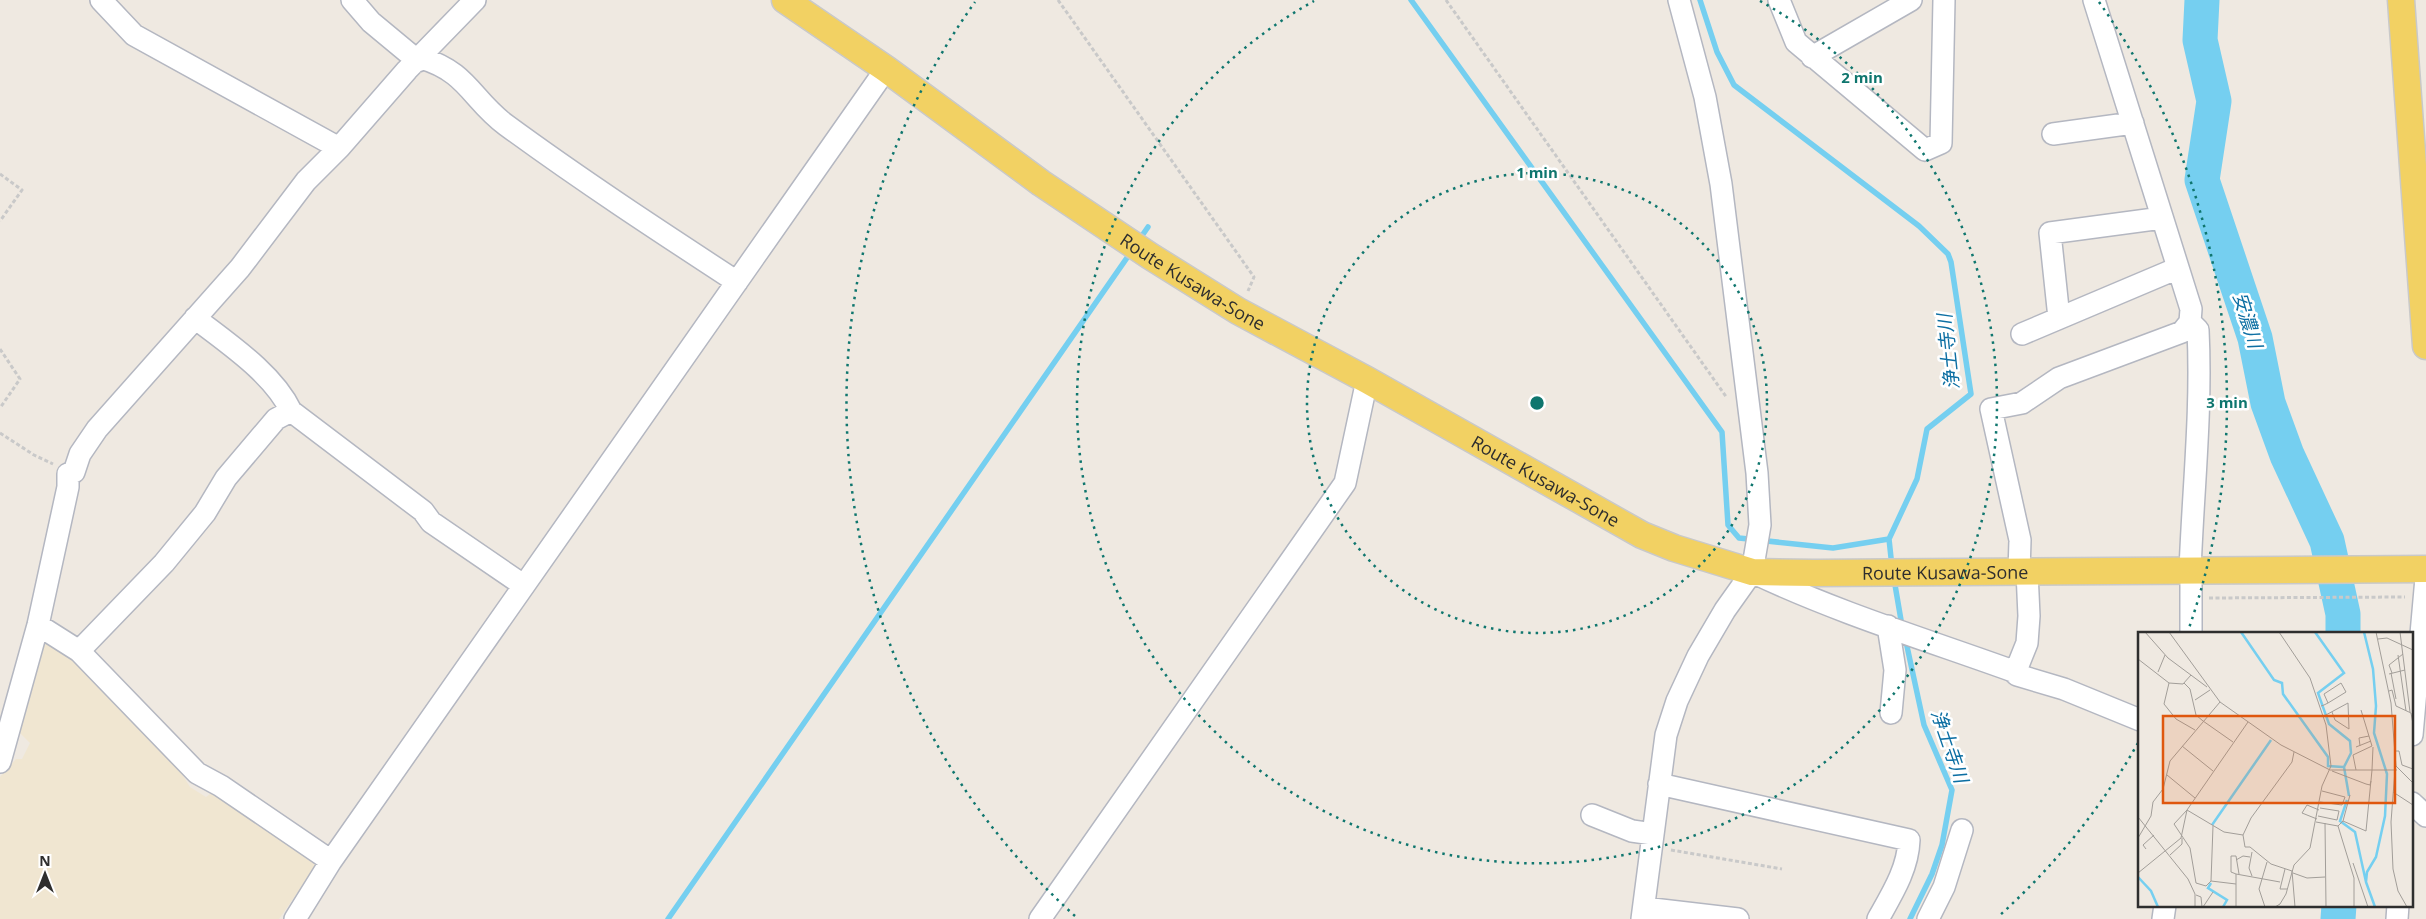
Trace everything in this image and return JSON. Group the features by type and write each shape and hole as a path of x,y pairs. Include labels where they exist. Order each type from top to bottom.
{"main road":[{"name":"Route Kusawa-Sone","path":"785,0 886,69 1041,183 1238,312 1367,380 1642,534 1674,548 1752,572 2191,571 2422,578"},
{"path":"2400,0 2426,346"}],"street":[{"path":"101,0 134,35 339,148"},
{"path":"352,0 371,22 419,60 446,67 465,82 504,124 737,282"},
{"path":"0,762 38,624 68,487 68,474 74,472 80,454 97,429 240,268 306,181 339,148 407,70 419,60 475,0"},
{"path":"1779,0 1796,42 1925,150 1941,143 1944,0"},
{"path":"1812,57 1911,0"},
{"path":"2015,673 2027,643 2029,616 2020,540 1991,409 2022,403 2059,378 2182,332 2190,322 2191,309 2094,0"},
{"path":"1687,3 1721,184 1758,473 1760,525 1752,572 1724,610 1698,656 1677,701 1666,735 1643,913 1738,919"},
{"path":"295,919 331,861 886,69"},
{"path":"2053,134 2133,124"},
{"path":"2059,318 2050,233 2162,218"},
{"path":"2022,334 2178,268"},
{"path":"194,318 246,357 285,399 291,411 424,511 431,522 523,585"},
{"path":"2190,322 2198,330 2199,351 2191,571 2191,632"},
{"path":"1040,919 1345,484 1367,380"},
{"path":"79,651 164,563 204,512 226,478 276,419 291,411"},
{"path":"1752,572 1804,597 2064,689 2138,719"},
{"path":"2414,704 2422,578"},
{"path":"38,624 79,651 197,773 221,786 331,861"},
{"path":"1889,626 1895,670 1891,713"},
{"path":"1660,784 1910,840 1908,857 1897,886 1878,919"},
{"path":"2414,805 2426,816"},
{"path":"1592,815 1652,840"},
{"path":"1928,919 1944,887 1962,830"},
{"path":"2163,919 2165,906"},
{"path":"2397,919 2398,906"}],"path":[{"path":"1058,0 1254,277"},
{"path":"1446,0 1732,405 1749,408"},
{"path":"0,174 22,190 0,221"},
{"path":"0,350 20,379 0,408"},
{"path":"0,433 68,474"},
{"path":"2191,598 2422,578"},
{"path":"1652,840 1782,869"}],"shaded area":[{"path":"49,641 102,683 172,758 190,787 206,797 216,790 314,860 316,866 279,919 0,919 0,777 16,759 22,759 30,743 19,732 38,644"}],"waterway":[{"path":"1411,0 1722,432 1728,525 1739,538 1833,548 1889,539"},
{"name":"浄土寺川","path":"1700,0 1717,52 1734,85 1919,226 1948,254 1951,262 1971,394 1927,429 1917,479 1889,539 1892,567"},
{"name":"安濃川","path":"2202,0 2200,40 2214,101 2202,180 2255,338 2268,403 2287,455 2327,541 2343,614 2343,632"},
{"path":"1139,240 1148,227"},
{"path":"668,919 1131,252"},
{"name":"浄土寺川","path":"1894,579 1902,626"},
{"name":"浄土寺川","path":"1905,637 1924,725 1952,790 1942,845 1932,874 1910,919"},
{"name":"安濃川","path":"2338,919 2339,906"}]}
